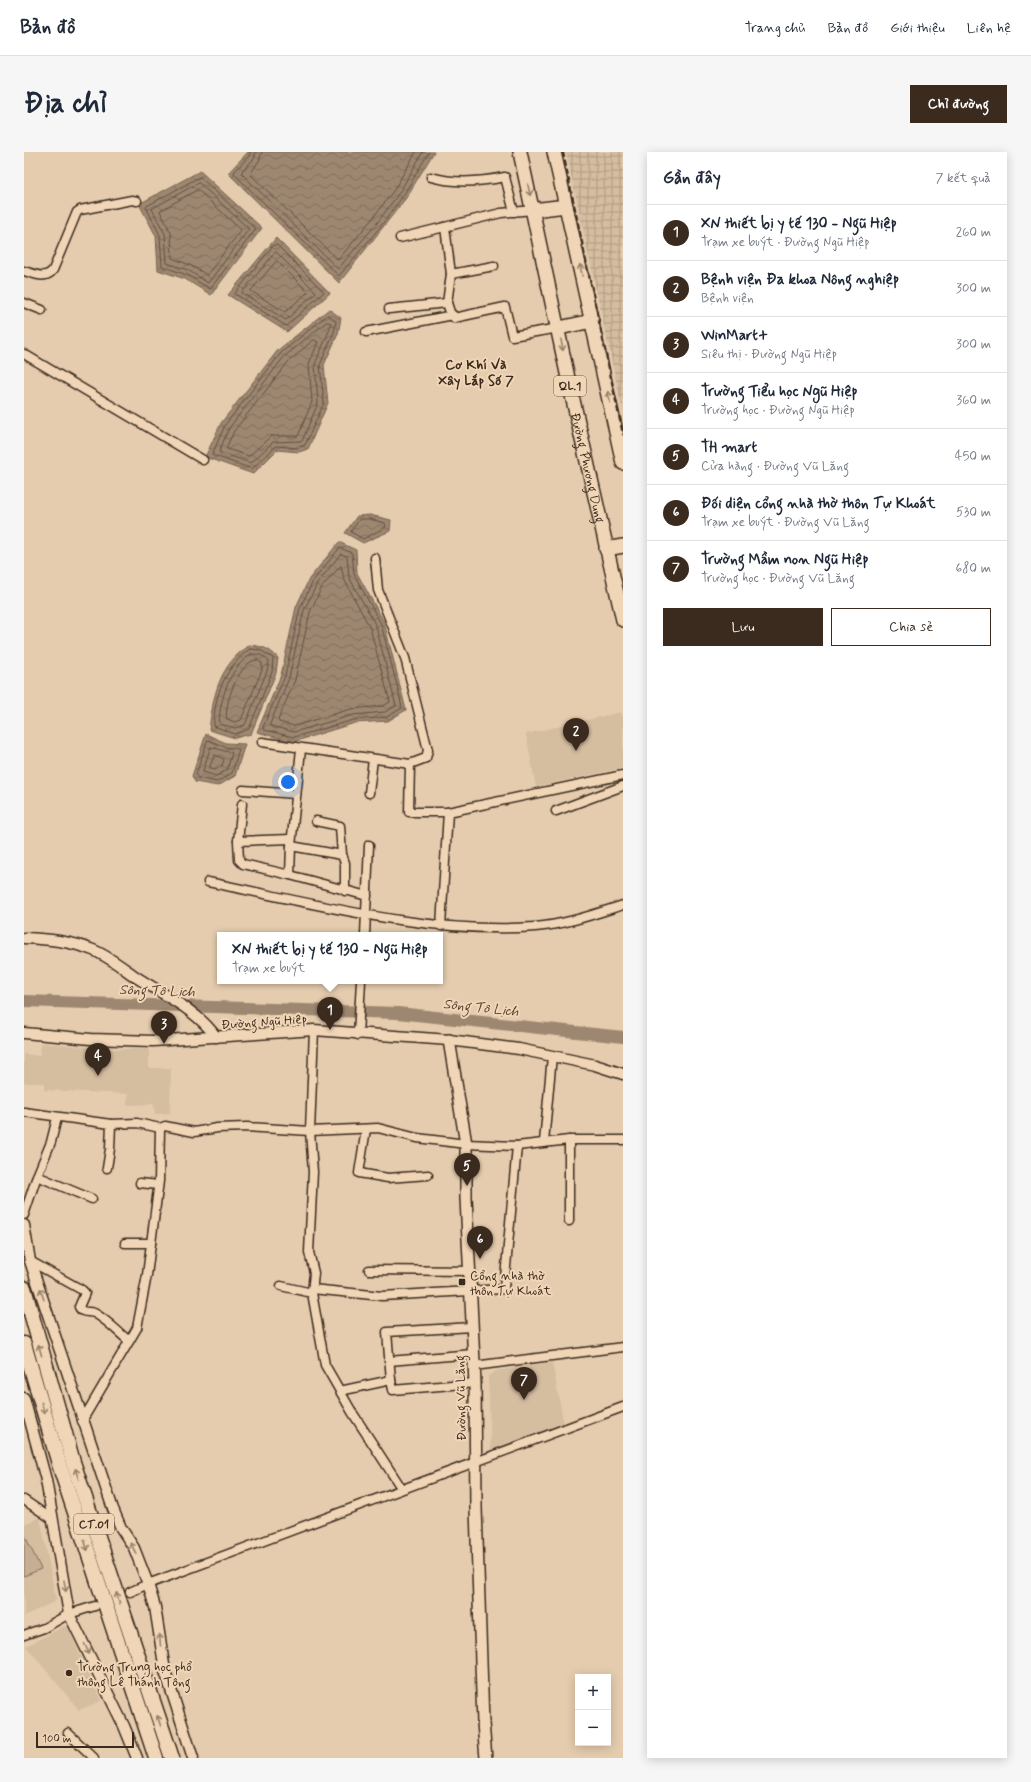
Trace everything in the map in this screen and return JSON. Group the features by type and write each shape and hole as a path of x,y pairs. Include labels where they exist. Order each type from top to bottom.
{"highway":[{"name":"Đường Phương Dung","path":"520,152 606,549 623,620"},
{"name":"QL.1","path":"554,152 623,463"},
{"path":"533,210 566,206"},
{"path":"559,328 592,321"},
{"path":"606,549 623,546"},
{"name":"CT.01","path":"24,1288 73,1462 172,1758"},
{"name":"CT.01","path":"24,1344 60,1467 156,1758"}],"main road":[{"name":"Đường Vũ Lăng","path":"449,1040 466,1144 466,1198 475,1383 483,1723 486,1758"}],"street":[{"path":"431,177 443,180 469,182 505,177 514,212"},
{"path":"24,271 44,276 50,274 53,270 76,212 132,200 138,201"},
{"path":"400,238 501,212 533,210"},
{"path":"445,227 451,274 447,303 451,315 453,315 454,318 505,307 512,336 559,328"},
{"path":"451,274 494,266"},
{"path":"24,303 42,310"},
{"path":"389,309 447,303"},
{"path":"366,332 451,315"},
{"path":"24,354 203,460"},
{"path":"262,742 410,764 426,758 428,750 405,658 378,590 375,558"},
{"path":"290,875 291,842 301,749"},
{"path":"369,793 373,759"},
{"path":"410,764 409,812 448,812 623,775"},
{"path":"556,811 623,786"},
{"path":"243,790 296,794"},
{"path":"242,804 238,841 239,860 243,864 367,896"},
{"path":"441,926 448,812"},
{"path":"316,821 340,826 342,855 345,858 346,863 345,891"},
{"path":"238,841 291,842 342,855"},
{"path":"365,932 369,845"},
{"path":"208,882 367,914 456,928 536,927 585,917 623,905"},
{"path":"24,938 52,939 74,943 94,950 197,1017 207,1026 216,1038"},
{"path":"358,1031 361,984"},
{"path":"314,1030 310,1131 313,1172 309,1245 314,1273 312,1291 325,1365 402,1489"},
{"name":"Đường Ngũ Hiệp","path":"24,1033 91,1039 153,1041 216,1038 314,1030 358,1031 519,1049 595,1065 623,1074"},
{"path":"544,1142 552,1056"},
{"path":"24,1112 57,1118 110,1124 137,1123 160,1128 165,1126 194,1132 217,1128 247,1127 310,1131 378,1128 417,1138 466,1144 518,1146 569,1140 623,1140"},
{"path":"24,1216 37,1176 52,1142 57,1118"},
{"path":"107,1168 110,1149 110,1124"},
{"path":"82,1421 137,1328 151,1243 158,1185 160,1128"},
{"path":"366,1129 359,1173 365,1176 388,1178 428,1175"},
{"path":"569,1140 569,1221"},
{"path":"281,1286 312,1291 382,1296 504,1289 518,1146"},
{"path":"37,1176 92,1199"},
{"path":"140,1183 158,1185"},
{"path":"24,1225 30,1261 82,1421 113,1509 139,1559 148,1584 155,1607 165,1671 193,1758"},
{"path":"125,1243 151,1243"},
{"path":"30,1261 82,1290 85,1293 79,1307 80,1310 84,1312 94,1312 129,1341"},
{"path":"369,1270 470,1271"},
{"path":"472,1327 387,1332 390,1380 393,1390 475,1383"},
{"path":"474,1366 623,1346"},
{"path":"389,1361 474,1354"},
{"path":"340,1391 390,1380"},
{"path":"24,1398 46,1480 70,1614 124,1726 137,1758"},
{"path":"130,1592 623,1407"},
{"path":"24,1500 52,1519"},
{"path":"24,1635 44,1628 70,1614 95,1606"},
{"path":"68,1733 94,1758"}],"shaded area":[{"path":"566,152 623,152 623,413"},
{"path":"621,712 623,719 623,768 536,787 526,734"},
{"path":"42,1043 112,1049 149,1048 149,1068 171,1068 170,1113 155,1114 154,1104 127,1105 128,1094 44,1090 44,1083 24,1083 24,1054 39,1056"},
{"path":"552,1362 564,1425 491,1455 488,1376 495,1371"},
{"path":"40,1517 56,1601 24,1616 24,1524"},
{"path":"24,1534 41,1569 24,1576"},
{"name":"Trường Trung học phổ thông Lê Thánh Tông","path":"67,1625 101,1701 79,1710 26,1646"}],"water":[{"path":"248,152 434,152 406,198 339,283 228,173"},
{"path":"200,171 262,228 211,295 185,279 158,270 156,236 139,204"},
{"path":"276,238 330,293 287,332 228,295"},
{"path":"329,309 341,318 338,334 324,365 328,403 308,449 299,452 277,450 253,474 205,457 221,423 278,350"},
{"path":"370,515 391,520 390,531 363,543 345,533 357,516"},
{"path":"339,542 356,550 357,573 384,622 406,710 388,721 355,723 293,742 257,732 281,675 296,607 309,579"},
{"path":"249,645 265,648 278,658 276,673 251,734 235,738 209,730 219,682 231,662"},
{"path":"206,734 226,743 245,744 235,776 218,786 195,782 192,776"}],"waterway":[{"name":"Sông Tô Lịch","path":"24,1001 398,1013 623,1037"}],"railway":[{"path":"563,152 623,435"}],"place":[{"name":"Bệnh viện Đa khoa Nông nghiệp","path":"576,751"},
{"name":"XN thiết bị y tế 130 - Ngũ Hiệp","path":"330,1030"},
{"name":"WinMart+","path":"164,1044"},
{"name":"Trường Tiểu học Ngũ Hiệp","path":"98,1076"},
{"name":"TH mart","path":"467,1186"},
{"name":"Đối diện cổng nhà thờ thôn Tự Khoát","path":"480,1259"},
{"name":"Cổng nhà thờ thôn Tự Khoát","path":"462,1282"},
{"name":"Trường Mầm non Ngũ Hiệp","path":"524,1400"},
{"name":"Trường Trung học phổ thông Lê Thánh Tông","path":"69,1673"}],"district":[{"name":"Cơ Khí Và Xây Lắp Số 7","path":"476,372"}]}
